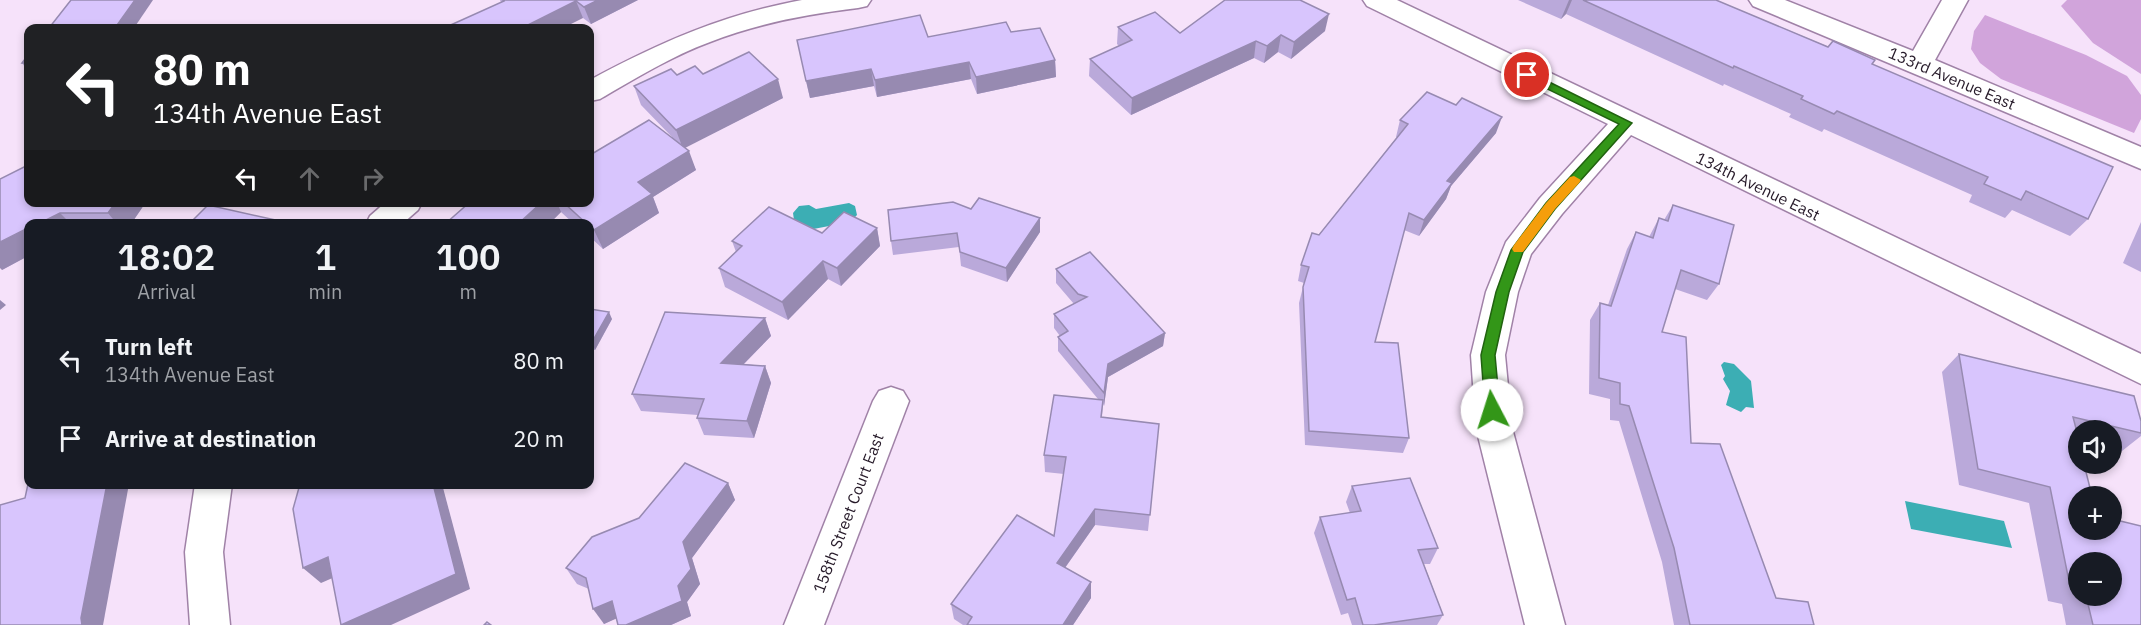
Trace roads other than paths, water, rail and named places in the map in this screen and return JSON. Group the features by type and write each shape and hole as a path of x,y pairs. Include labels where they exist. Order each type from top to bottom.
{"street":[{"path":"594,90 681,44 701,37 793,9 858,0"},
{"name":"134th Avenue East","path":"1376,0 1626,123 2141,370"},
{"name":"133rd Avenue East","path":"1762,0 2141,159"},
{"path":"1919,64 1955,0"},
{"path":"1545,625 1494,428 1488,355 1502,292 1517,250 1551,206 1626,123"},
{"path":"387,219 400,207"},
{"name":"158th Street Court East","path":"804,625 891,400"},
{"path":"210,625 204,552 213,489"}]}
